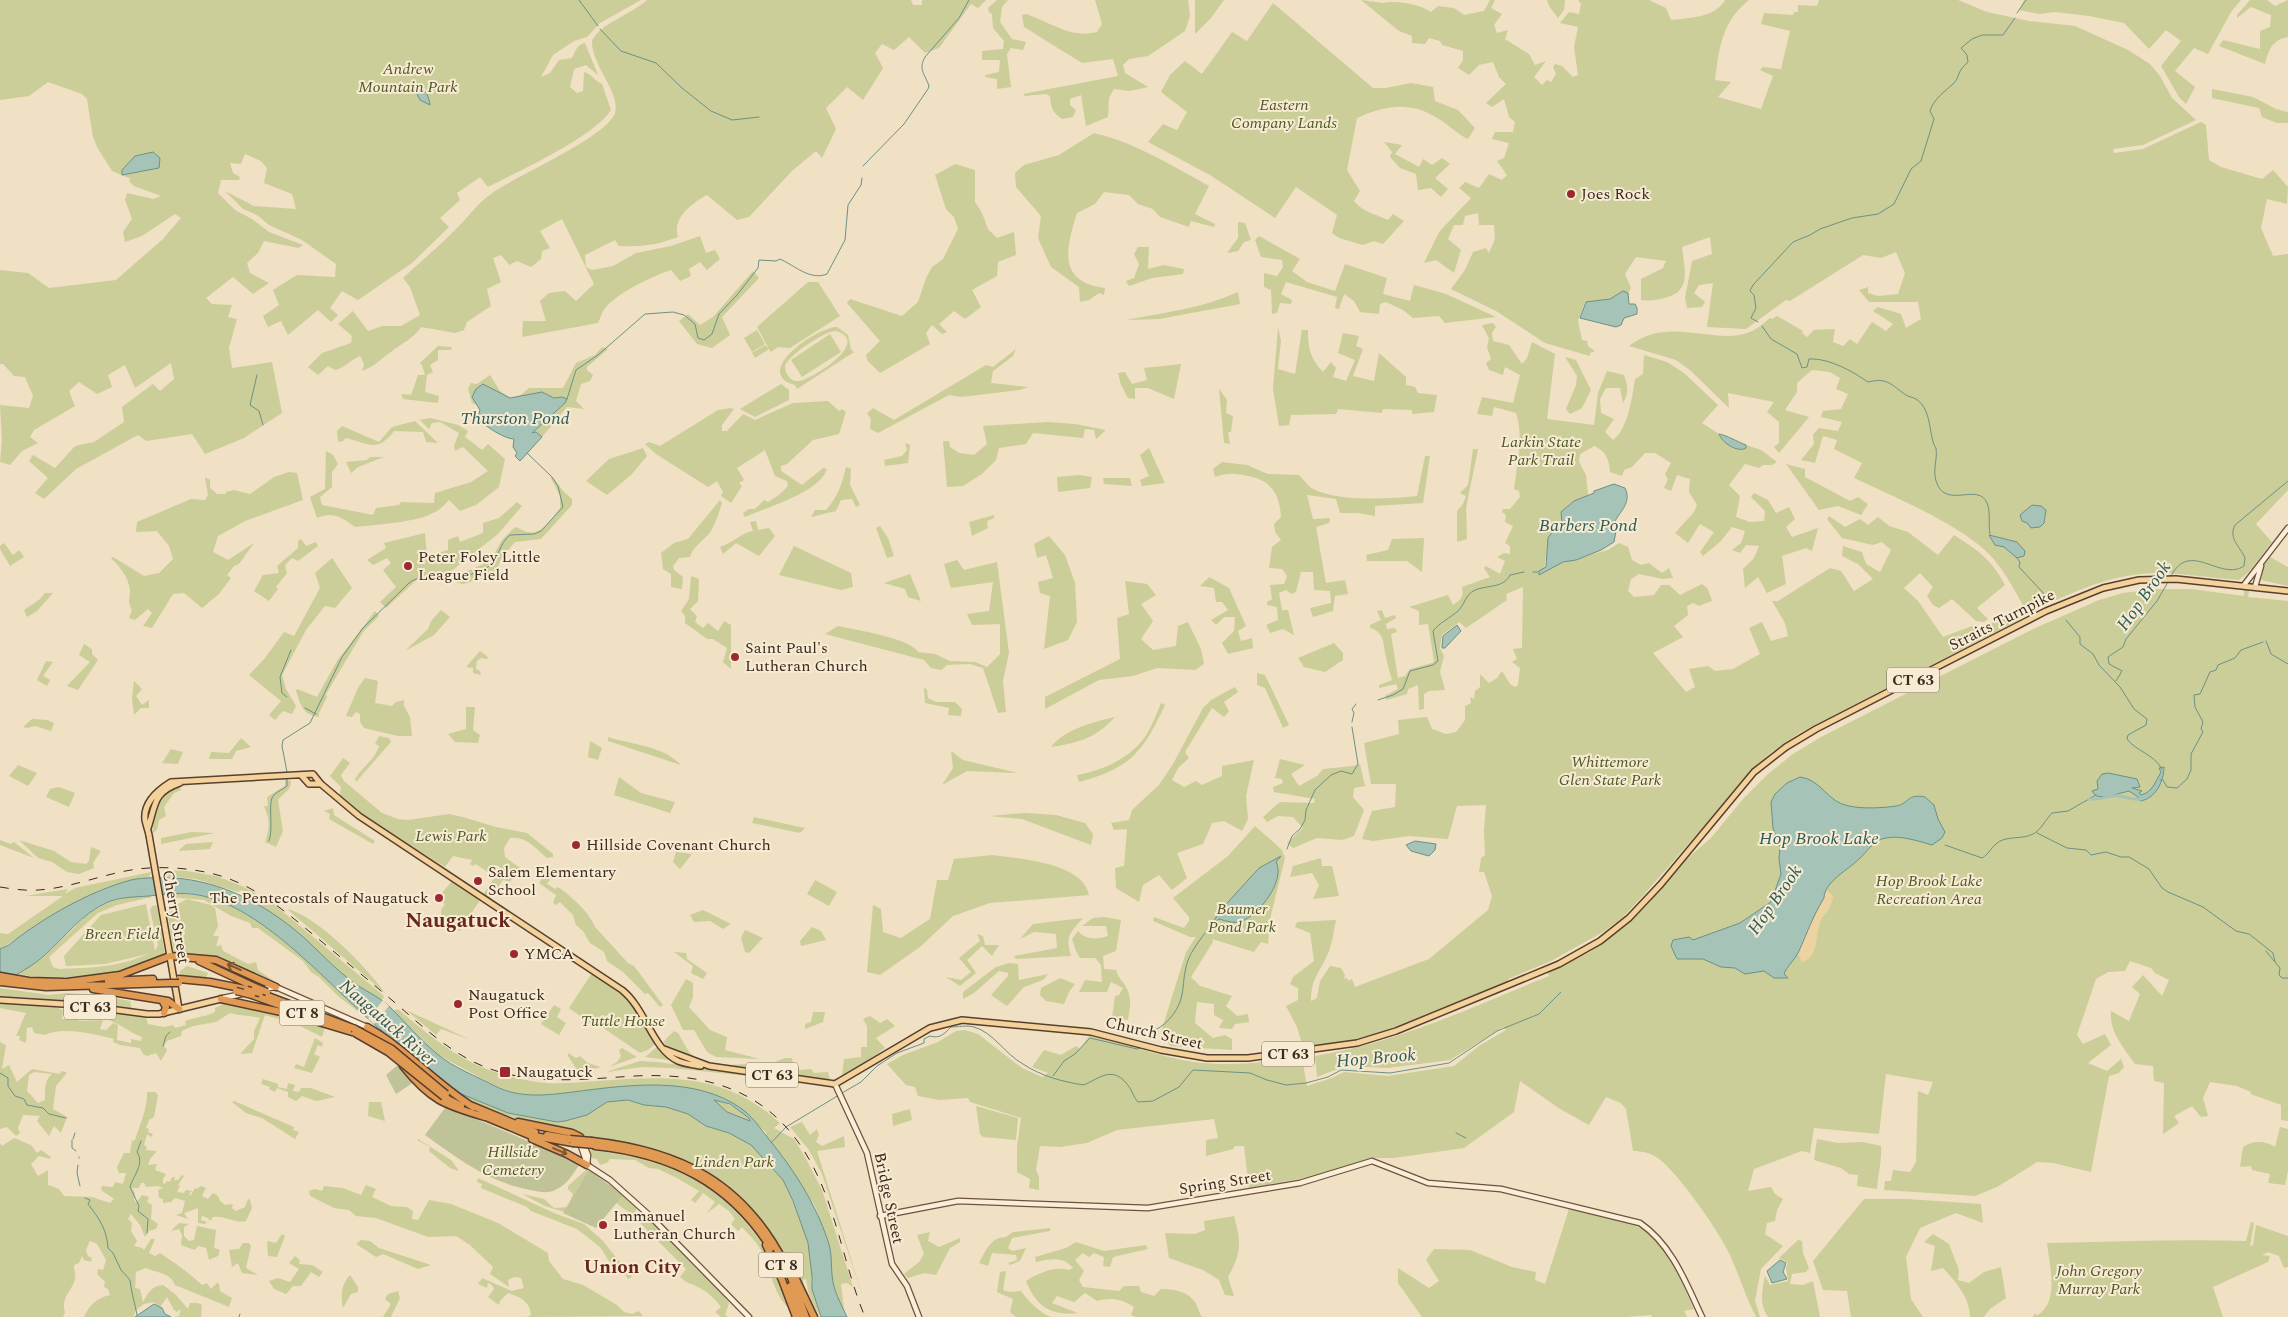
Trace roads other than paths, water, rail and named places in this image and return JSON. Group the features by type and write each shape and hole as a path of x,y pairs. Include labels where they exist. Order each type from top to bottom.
{"highway":[{"path":"60,983 120,975 170,956 220,962 276,987"},
{"path":"189,958 216,966 255,986 264,993"},
{"name":"CT 8","path":"0,976 34,982 60,983 179,981 264,993 353,1030 388,1052 446,1094 488,1116 572,1141"},
{"name":"CT 8","path":"0,982 36,987 72,987 170,981"},
{"name":"CT 8","path":"179,981 252,995 353,1030"},
{"path":"72,987 162,1000 172,1003 179,1009"},
{"path":"221,999 353,1030"},
{"path":"162,1000 166,1007 164,1013"},
{"path":"367,1027 382,1036 446,1094"},
{"path":"367,1027 369,1032 393,1054 429,1095 448,1106 572,1133 580,1137"},
{"name":"CT 8","path":"446,1094 500,1123 540,1138 644,1149 684,1163 719,1184 766,1231 786,1265 806,1317"},
{"path":"500,1123 587,1165"},
{"path":"750,1215 773,1258 796,1317"},
{"path":"750,1215 770,1235 780,1250 814,1317"},
{"name":"CT 8","path":"750,1215 776,1256 786,1276 801,1317"}],"main road":[{"path":"2244,585 2288,528"},
{"path":"2255,587 2262,562"},
{"name":"Straits Turnpike","path":"1696,841 1754,772 1801,737 2073,598 2121,584 2164,578 2288,591"},
{"name":"Cherry Street","path":"179,1009 148,828 152,810 159,797 175,785 189,780 284,774 305,777"},
{"name":"CT 63","path":"316,781 309,784 305,777 313,774 316,781 359,816 623,990 638,1006 658,1042 664,1049 709,1066 835,1084"},
{"name":"Church Street","path":"835,1084 930,1028 962,1020 1091,1032 1161,1050 1207,1058 1248,1058 1357,1043 1396,1031 1560,964 1600,941 1629,918 1661,884 1696,841"},
{"path":"179,1009 276,987 367,1027"},
{"name":"CT 63","path":"0,1000 78,1005 142,1014 164,1013 179,1009"},
{"name":"Bridge Street","path":"835,1084 868,1153 880,1216 892,1264 907,1286 919,1317"},
{"path":"580,1137 598,1172"},
{"path":"580,1137 587,1165 598,1172 648,1216 749,1317"},
{"path":"587,1165 588,1155"},
{"name":"Spring Street","path":"880,1216 958,1201 1148,1208 1300,1183 1369,1161 1385,1165 1428,1182 1501,1189 1640,1222 1654,1232 1668,1249 1702,1317"}],"water":[{"path":"415,83 426,92 430,105 420,100 412,84"},
{"path":"153,152 160,158 159,168 122,175 122,170 135,156"},
{"path":"1623,291 1628,293 1629,304 1635,304 1637,314 1624,318 1621,325 1616,327 1580,318 1586,302 1610,299"},
{"name":"Thurston Pond","path":"483,384 510,398 542,392 554,398 562,397 567,399 532,433 536,432 542,437 520,461 515,456 517,453 513,447 514,439 494,431 478,417 480,410 472,397 476,389"},
{"path":"1719,434 1746,445 1746,448 1739,449 1731,446 1723,441"},
{"name":"Barbers Pond","path":"1614,484 1625,488 1627,498 1614,523 1616,531 1614,542 1601,550 1576,560 1563,562 1539,575 1539,571 1546,567 1548,538 1555,528 1560,527 1562,522 1561,512 1574,501"},
{"path":"2032,505 2041,506 2046,510 2044,523 2040,527 2031,528 2022,521 2020,515"},
{"path":"1989,535 2017,542 2025,551 2024,556 2017,558 2004,547 1995,545"},
{"path":"1457,625 1461,631 1445,648 1442,648 1443,636"},
{"path":"2164,767 2164,773 2158,789 2145,800 2140,801 2138,797 2129,791 2106,797 2096,796 2092,791 2098,789 2097,781 2102,774 2108,773 2137,779 2140,787 2132,788 2142,791 2139,793 2141,795 2145,794 2151,789 2161,772 2159,768"},
{"name":"Hop Brook Lake","path":"1800,777 1814,782 1842,804 1854,807 1896,806 1915,796 1925,797 1934,805 1938,819 1945,832 1942,838 1932,845 1903,838 1891,837 1881,839 1874,843 1859,859 1837,877 1825,892 1824,898 1799,951 1785,971 1784,974 1788,978 1774,978 1764,971 1745,974 1735,968 1721,967 1703,959 1677,959 1671,946 1673,940 1689,937 1693,940 1740,923 1771,902 1781,874 1780,847 1773,828 1771,802 1775,794 1787,783"},
{"path":"1415,841 1436,844 1435,850 1429,856 1411,851 1406,845"},
{"path":"1281,856 1276,862 1278,869 1274,887 1256,912 1239,922 1219,919 1212,924 1219,912 1259,868"},
{"name":"Naugatuck River","path":"174,878 191,880 225,889 273,913 301,935 350,980 386,1003 437,1054 458,1068 495,1086 514,1093 544,1095 638,1085 682,1087 703,1091 723,1098 742,1109 753,1119 778,1150 795,1174 817,1213 828,1241 834,1286 847,1317 821,1317 812,1289 808,1243 793,1201 783,1180 751,1145 729,1133 706,1126 688,1114 666,1107 644,1105 628,1100 607,1102 587,1115 557,1122 508,1113 449,1089 383,1034 296,951 248,915 223,902 198,895 180,893 113,900 98,907 74,926 38,961 16,975 0,972 0,949 67,906 99,891 131,880","holes":["714,1100 730,1104 749,1118 750,1121 727,1112"]},
{"path":"1780,1260 1786,1263 1783,1272 1787,1279 1772,1283 1767,1271"},
{"path":"154,1304 162,1308 165,1314 171,1317 135,1317"}],"waterway":[{"path":"579,0 598,26"},
{"path":"863,166 904,124 928,89 929,86 922,69 923,61 959,18 969,0"},
{"path":"2017,13 2026,0"},
{"path":"1758,322 1751,318 1756,308 1754,295 1750,291 1753,285 1793,242 1820,229 1852,218 1878,214 1894,204 1911,169 1921,161 1934,119 1930,111 1934,103 1955,82 1968,62 1967,55 1961,48 1972,39 1982,35 2003,35 2015,18"},
{"path":"600,29 621,51 656,63 682,88 711,111 732,120 759,117"},
{"path":"567,399 576,370 598,355 645,314 673,312 684,315 695,324 698,338 704,340 712,334 719,314 758,268 759,260 776,261 780,259 808,274 821,276 827,274 845,240 848,205 861,185 862,178"},
{"path":"1762,326 1771,339 1797,354 1802,368 1807,367 1809,359 1832,363 1868,382 1885,381 1921,403 1928,418 1933,443 1936,448 1935,476 1938,486 1949,495 1971,494 1983,497 1988,507 1990,534"},
{"path":"257,375 250,405 259,411 263,425"},
{"path":"287,772 282,746 283,740 310,723 342,657 363,628 409,583 419,578 454,579 485,569 495,560 506,538 510,535 534,534 541,531 563,507 558,486 551,476 527,453"},
{"name":"Hop Brook","path":"2171,576 2179,566 2187,561 2196,561 2235,570 2244,566 2245,558 2233,534 2235,525 2288,481"},
{"path":"2016,557 2020,562 2019,567 2047,597"},
{"path":"1378,700 1403,689 1410,671 1433,665 1438,661 1433,631 1438,625 1458,611 1472,592 1480,588 1500,584 1510,575 1524,572"},
{"path":"1533,572 1538,572"},
{"name":"Hop Brook","path":"2116,681 2122,671 2109,664 2108,657 2123,647 2126,639 2157,601 2168,582"},
{"name":"Hop Brook","path":"2066,620 2080,637 2080,644 2093,654 2099,665 2120,687 2134,709 2147,719 2146,725 2128,735 2127,739 2155,760 2162,769"},
{"path":"2266,641 2271,654 2288,664"},
{"path":"2160,780 2163,780 2167,787 2177,788 2187,779 2191,770 2191,754 2203,732 2201,729 2203,722 2195,707 2194,695 2200,694 2210,672 2216,670 2218,665 2235,658 2241,650 2263,642"},
{"path":"287,697 282,693 280,677 291,650"},
{"path":"1352,722 1354,713 1352,709 1356,704"},
{"path":"305,708 316,714"},
{"path":"1287,849 1292,836 1300,829 1305,820 1306,810 1315,790 1331,775 1341,771 1352,774 1358,764 1352,727"},
{"path":"269,841 272,798 287,786 287,776"},
{"name":"Hop Brook","path":"1945,845 1982,858 2000,841 2029,836 2036,832 2052,813 2068,811 2096,795"},
{"path":"2089,799 2109,796 2141,799"},
{"path":"2037,833 2067,848 2086,850 2091,855 2106,852 2121,857 2129,857 2149,869 2162,888 2168,892 2203,907 2236,931 2249,934 2273,953 2275,962 2280,968 2279,975 2282,978 2288,978"},
{"path":"1150,1032 1165,1023 1176,1010 1182,995 1187,962 1205,933"},
{"path":"2266,951 2274,961"},
{"name":"Hop Brook","path":"842,1093 861,1082 877,1066 897,1053 924,1043 924,1039 930,1036 937,1037 942,1035 951,1027 965,1026 981,1030 1017,1060 1037,1072 1052,1078 1084,1085 1108,1074 1119,1077 1130,1088 1138,1102 1153,1101 1179,1087 1193,1070 1250,1073 1286,1085 1306,1083 1328,1077 1341,1070 1390,1073 1449,1063 1497,1031 1539,1014 1561,992"},
{"path":"163,1046 166,1036 170,1032"},
{"path":"1053,1076 1064,1061 1075,1054 1090,1038 1137,1049 1140,1048"},
{"path":"0,1073 8,1078 8,1086 15,1096 24,1099 27,1105 43,1108 49,1114 66,1118"},
{"path":"771,1143 786,1127 839,1095"},
{"path":"73,1139 75,1133"},
{"path":"1456,1133 1466,1138"},
{"path":"72,1140 72,1148 76,1151"},
{"path":"141,1141 137,1152 140,1161 130,1187 139,1206 138,1211 148,1219 147,1233"},
{"path":"78,1165 77,1173 80,1186"},
{"path":"85,1198 90,1200 88,1204 102,1224 108,1248 113,1253 121,1270 130,1280 137,1315"}],"railway":[{"path":"0,887 29,890 51,889 126,871 147,868 176,868 214,874 228,878 265,897 352,966 448,1047 485,1067 522,1077 559,1080 670,1076 702,1080 731,1089 757,1102 779,1120 799,1143 815,1171 829,1204 865,1317"}],"place":[{"name":"Joes Rock","path":"1571,194"},
{"name":"Peter Foley Little League Field","path":"408,566"},
{"name":"Saint Paul's Lutheran Church","path":"735,657"},
{"name":"Hillside Covenant Church","path":"576,845"},
{"name":"Salem Elementary School","path":"478,881"},
{"name":"The Pentecostals of Naugatuck","path":"439,898"},
{"name":"YMCA","path":"514,954"},
{"name":"Naugatuck Post Office","path":"458,1004"},
{"name":"Naugatuck","path":"505,1072"},
{"name":"Immanuel Lutheran Church","path":"603,1225"}],"district":[{"name":"Naugatuck","path":"458,921"},
{"name":"Union City","path":"632,1267"}],"park label":[{"name":"Andrew Mountain Park","path":"408,78"},
{"name":"Eastern Company Lands","path":"1284,114"},
{"name":"Larkin State Park Trail","path":"1541,451"},
{"name":"Whittemore Glen State Park","path":"1610,771"},
{"name":"Lewis Park","path":"451,836"},
{"name":"Hop Brook Lake Recreation Area","path":"1929,890"},
{"name":"Baumer Pond Park","path":"1242,918"},
{"name":"Breen Field","path":"122,934"},
{"name":"Tuttle House","path":"623,1021"},
{"name":"Hillside Cemetery","path":"513,1161"},
{"name":"Linden Park","path":"734,1162"},
{"name":"John Gregory Murray Park","path":"2099,1280"}]}
